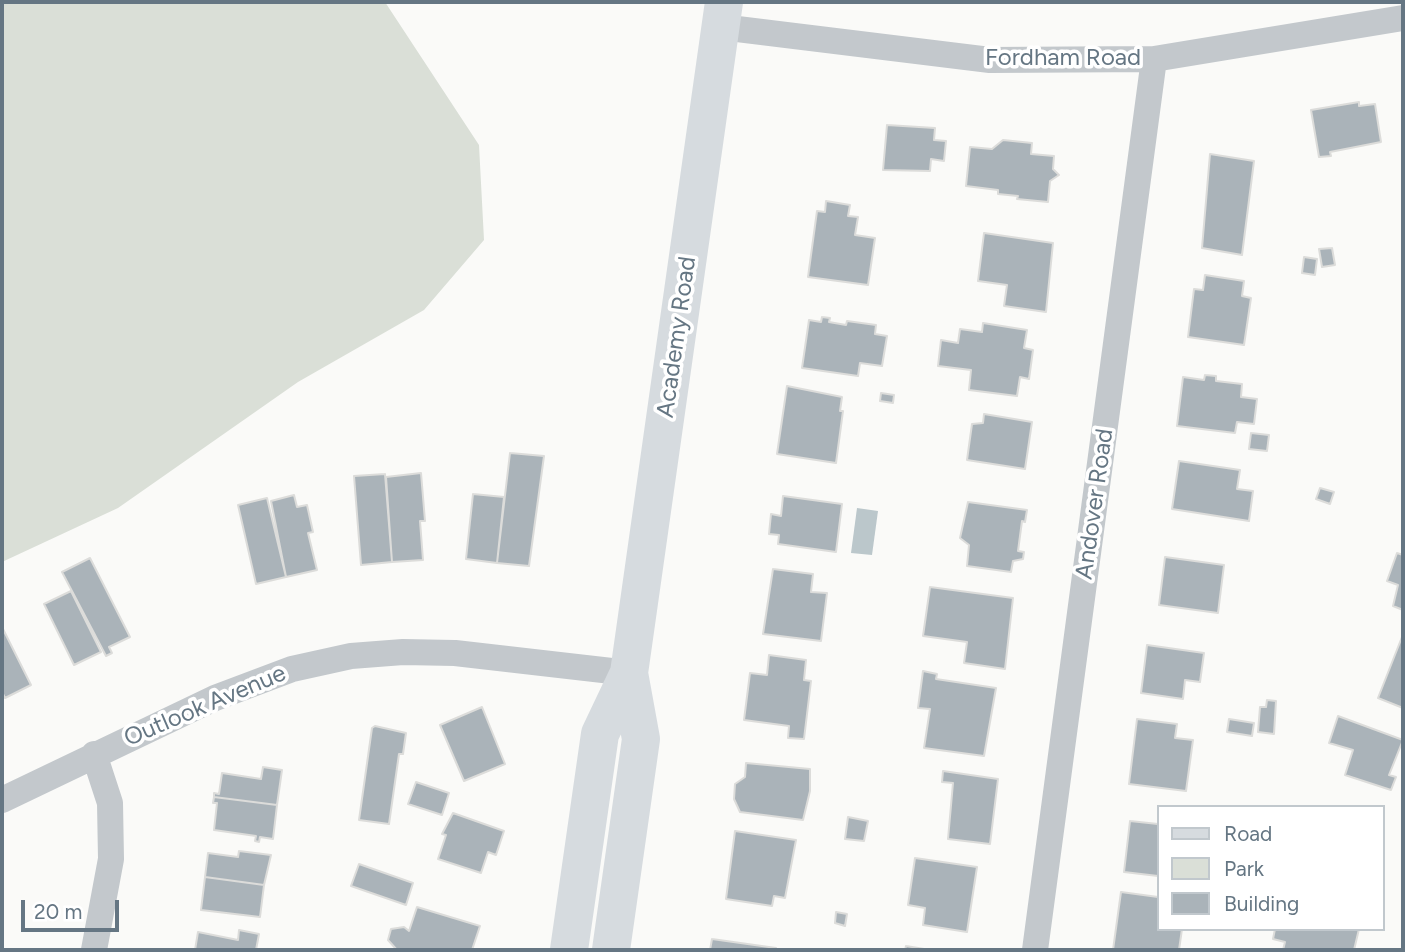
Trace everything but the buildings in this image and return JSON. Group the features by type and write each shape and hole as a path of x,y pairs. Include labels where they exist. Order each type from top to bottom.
{"main road":[{"name":"Academy Road","path":"569,950 600,734 629,673 720,10"},
{"name":"Academy Road","path":"611,950 642,739 629,673"}],"street":[{"name":"Fordham Road","path":"720,10 989,60 1154,59 1403,18"},
{"name":"Andover Road","path":"1035,950 1154,59"},
{"name":"Outlook Avenue","path":"2,800 215,698 292,669 351,656 403,652 455,653 629,673"},
{"path":"94,754 110,803 111,859 94,950"}],"green space":[{"path":"2,2 385,2 479,145 484,240 424,310 298,382 118,508 2,562"}],"shaded area":[{"path":"857,508 878,511 872,555 851,553"}]}
